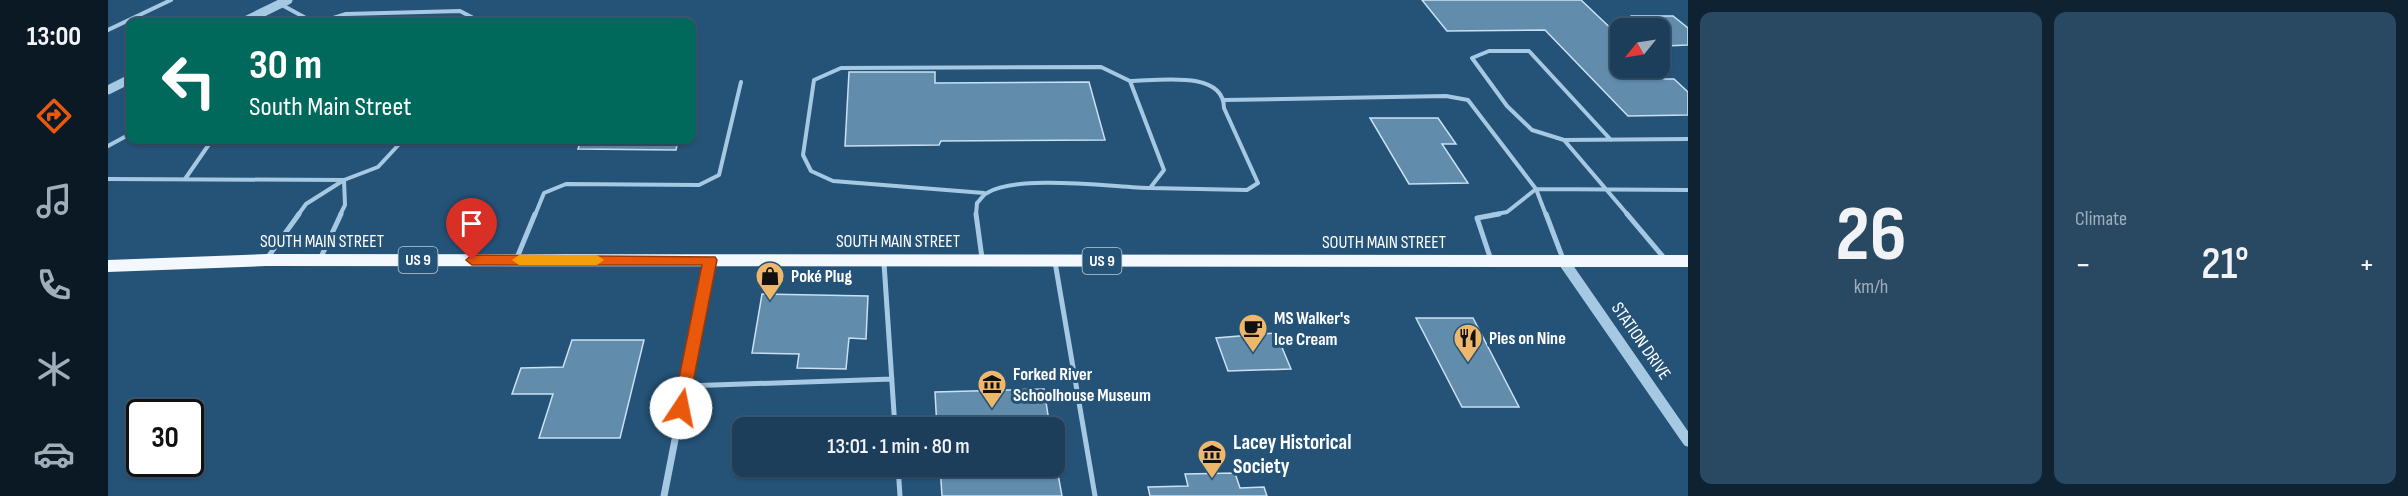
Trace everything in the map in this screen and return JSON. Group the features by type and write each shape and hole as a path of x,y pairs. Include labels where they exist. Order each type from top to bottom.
{"highway":[{"name":"SOUTH MAIN STREET","path":"108,266 266,260 1688,261"}],"street":[{"path":"251,18 284,2"},
{"path":"108,90 126,81"},
{"path":"664,496 710,260"},
{"name":"STATION DRIVE","path":"1564,262 1688,441"}],"lane":[{"path":"133,18 171,0"},
{"path":"284,2 307,18"},
{"path":"334,18 346,14 460,10 474,18"},
{"path":"108,30 126,21"},
{"path":"1611,140 1529,51 1489,51 1472,58 1507,106 1533,130 1564,140 1611,140 1688,140"},
{"path":"1101,67 1130,81 1197,80 1211,84 1224,100 1224,108 1258,183 1247,190 1025,183 999,186 984,193 833,181 811,171 803,155 814,80 841,68 1101,67"},
{"path":"1130,81 1164,170 1150,188"},
{"path":"516,260 544,193 554,188 566,184 699,185 719,175 741,82"},
{"path":"1224,100 1446,96 1468,100 1536,189 1564,262"},
{"path":"108,146 126,136"},
{"path":"1564,140 1666,261"},
{"path":"184,179 209,144"},
{"path":"108,179 344,180 365,175 388,163 400,144"},
{"path":"266,260 306,204 344,180"},
{"path":"320,260 345,205 344,180"},
{"path":"1492,262 1477,219 1507,212 1536,189 1688,190"},
{"path":"983,261 977,204 984,193"},
{"path":"883,260 894,417"},
{"path":"1055,261 1095,496"},
{"path":"685,386 892,379"},
{"path":"899,477 900,496"}],"building":[{"path":"1422,0 1581,0 1610,28 1610,78 1674,79 1688,92 1688,115 1628,116 1545,30 1447,31"},
{"path":"1632,16 1673,16 1688,28 1688,45 1670,46 1670,18 1634,18"},
{"path":"849,72 935,72 935,83 1089,82 1105,140 941,141 939,145 845,146"},
{"path":"1370,118 1438,118 1456,144 1442,144 1468,183 1409,184"},
{"path":"580,144 677,144 676,150 578,149"},
{"path":"762,294 868,296 866,339 849,338 846,369 797,368 799,354 752,353"},
{"name":"Pies on Nine","path":"1416,318 1473,318 1519,407 1462,407"},
{"name":"MS Walker's Ice Cream","path":"1276,333 1291,369 1228,371 1216,338"},
{"path":"572,340 644,340 620,438 539,438 553,394 512,394 521,368 563,367"},
{"name":"Forked River Schoolhouse Museum","path":"1044,389 1048,417 936,417 935,392"},
{"name":"Lacey Historical Society","path":"1235,473 1240,488 1264,487 1267,496 1150,496 1148,487 1188,486 1185,474"},
{"name":"Forked River Schoolhouse Museum","path":"941,477 1059,477 1062,496 942,496"}],"slow traffic":[{"path":"519,260 597,260"}],"place":[{"name":"Poké Plug","path":"770,302"},
{"name":"MS Walker's Ice Cream","path":"1253,354"},
{"name":"Pies on Nine","path":"1468,364"},
{"name":"Forked River Schoolhouse Museum","path":"992,410"},
{"name":"Lacey Historical Society","path":"1212,480"}],"route":[{"path":"472,260 710,260 681,408"}]}
